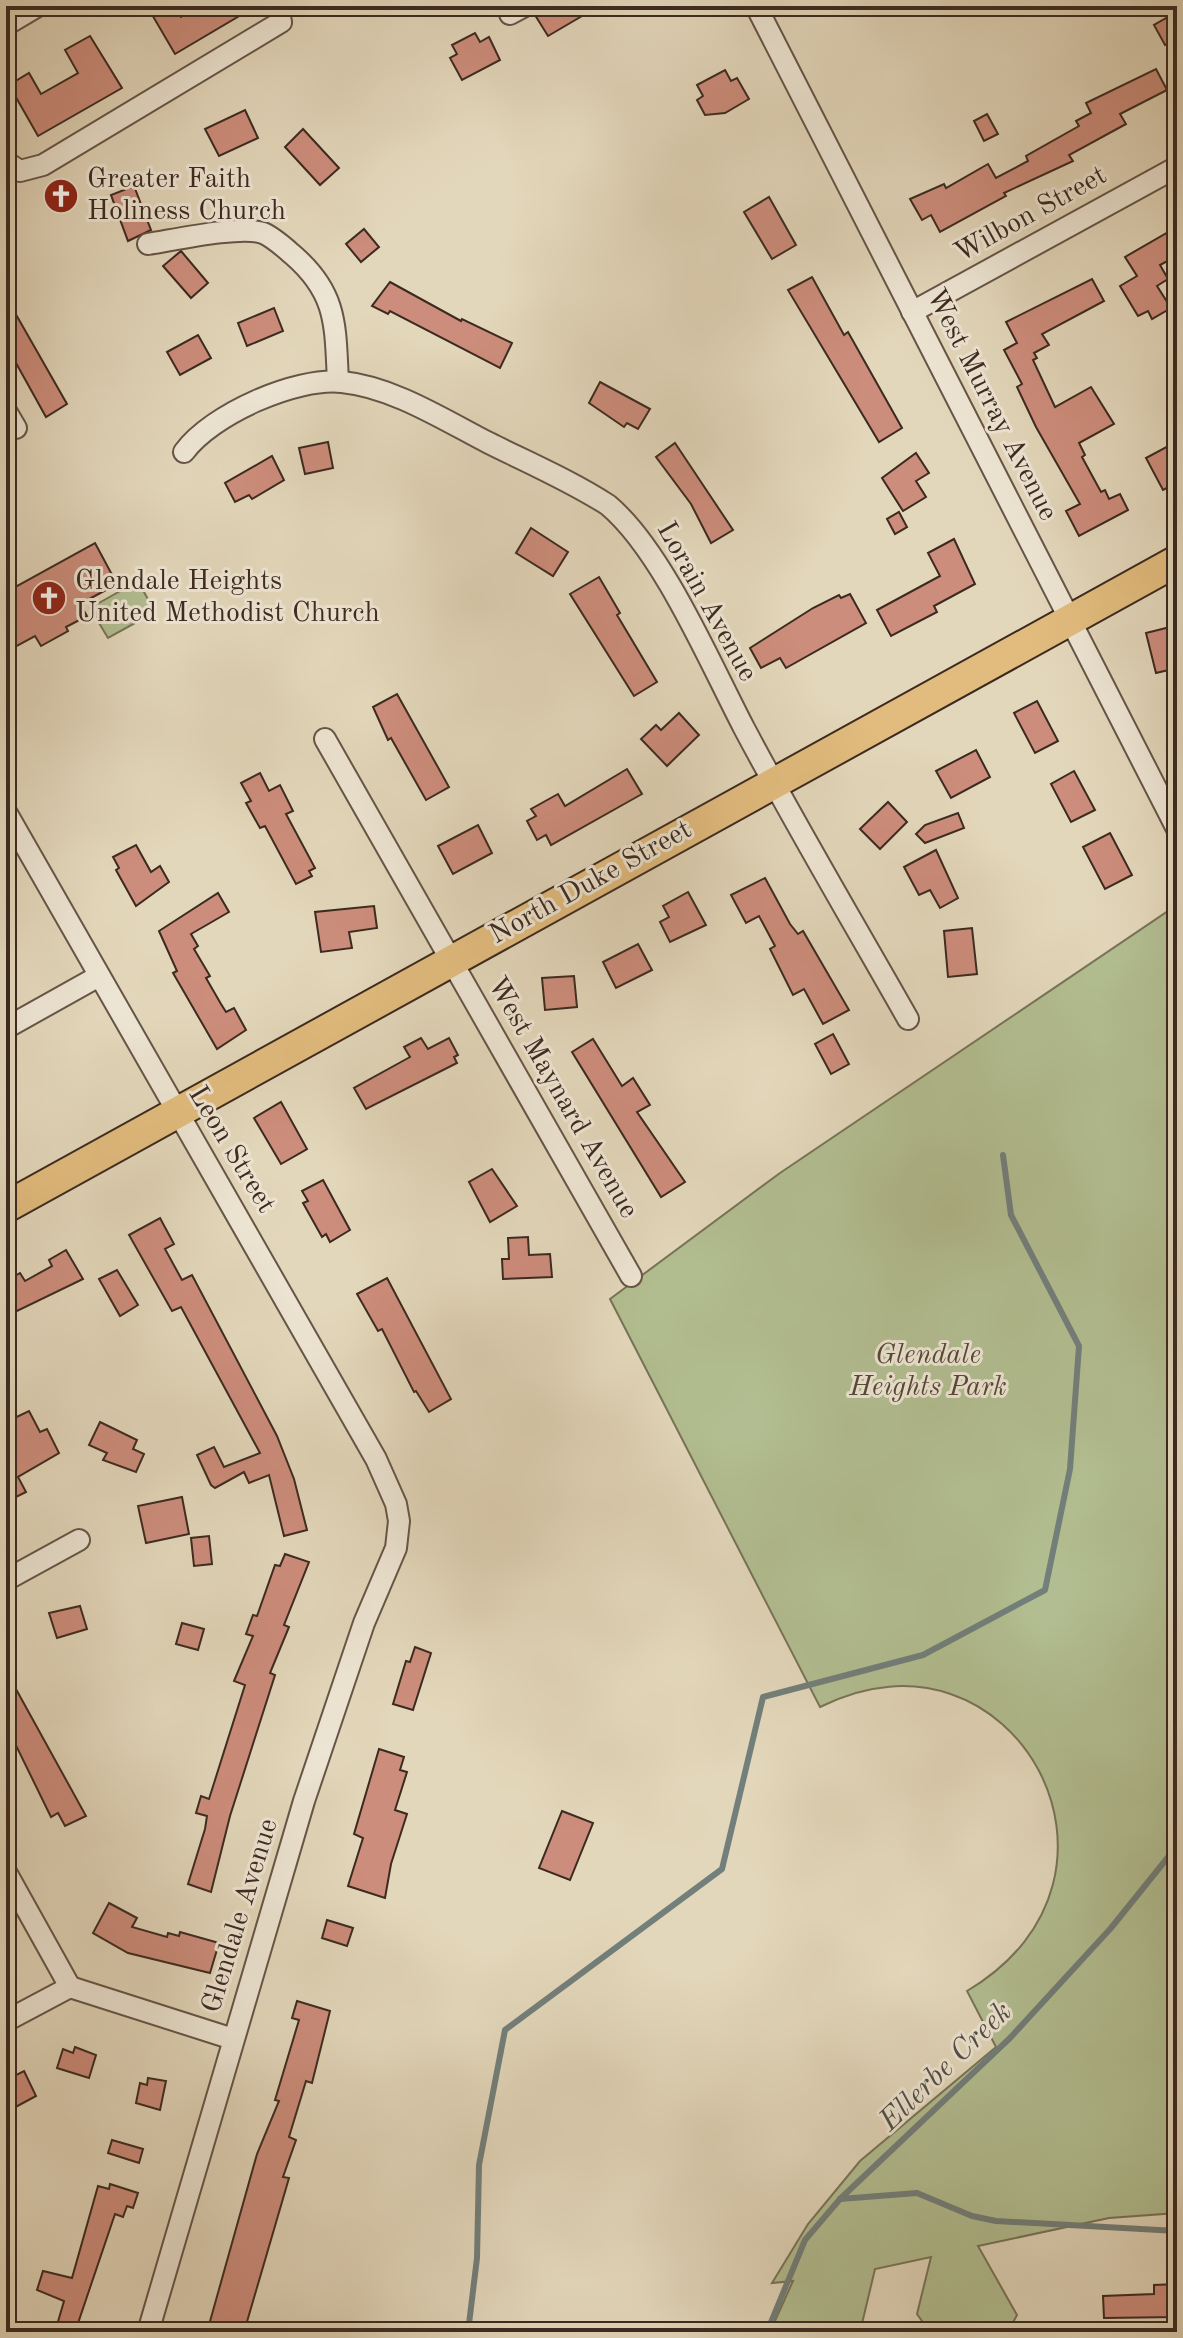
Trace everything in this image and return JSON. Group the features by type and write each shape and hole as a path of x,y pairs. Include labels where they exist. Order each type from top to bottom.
{"highway":[{"name":"North Duke Street","path":"6,1207 1177,561"}],"street":[{"path":"6,25 38,6"},
{"path":"6,162 20,171 43,165 281,22 278,6"},
{"name":"West Murray Avenue","path":"756,6 1177,829"},
{"name":"Wilbon Street","path":"912,312 1177,167"},
{"path":"148,244 225,232 262,233 312,271 321,284 337,324 338,381"},
{"name":"Lorain Avenue","path":"184,452 193,440 236,409 258,399 338,381 395,398 438,417 589,492 624,518 655,561 774,784 908,1019"},
{"name":"West Maynard Avenue","path":"325,739 631,1276"},
{"name":"Leon Street","path":"6,812 376,1459 390,1489 399,1521"},
{"path":"6,1028 99,976"},
{"name":"Glendale Avenue","path":"148,2332 304,1801 364,1623 396,1548 399,1521"},
{"path":"6,1580 79,1540"},
{"path":"6,1872 70,1987 233,2039"},
{"path":"6,2021 70,1987"}],"green space":[{"path":"138,581 155,612 108,638 90,608"},
{"name":"Glendale Heights Park","path":"1177,905 1177,2213 1109,2218 978,2246 1017,2315 1008,2332 930,2332 917,2314 931,2257 875,2269 860,2332 770,2332 793,2281 772,2283 808,2224 860,2161 996,2047 967,1991 1024,1942 1053,1884 1056,1825 1038,1770 1002,1724 951,1694 889,1687 820,1707 610,1299 780,1173"}],"building":[{"path":"147,6 174,6 181,17 199,6 256,6 175,54"},
{"path":"550,6 599,6 548,36 535,15"},
{"path":"1168,17 1177,39 1165,45 1154,25"},
{"path":"475,33 480,42 489,37 500,60 462,80 450,58 457,54 452,45"},
{"path":"90,36 122,88 38,136 9,85 29,73 41,94 78,73 65,50"},
{"path":"1156,69 1167,90 1120,114 1126,124 1069,155 1073,161 1004,193 1006,196 940,232 931,215 922,220 910,199 944,184 946,188 988,164 996,178 1028,161 1026,156 1079,126 1076,121 1091,113 1086,103"},
{"path":"725,70 731,81 737,78 749,99 725,113 705,115 697,100 703,96 697,85"},
{"path":"245,110 258,138 219,156 205,129"},
{"path":"987,114 998,134 984,141 974,121"},
{"path":"303,129 339,168 320,185 285,147"},
{"path":"134,186 151,230 128,241 111,195"},
{"path":"769,197 796,245 772,259 744,212"},
{"path":"1177,227 1177,256 1160,265 1168,279 1157,286 1171,308 1152,319 1148,311 1138,316 1120,286 1137,276 1125,257"},
{"path":"364,229 379,247 361,262 346,244"},
{"path":"181,251 208,283 191,298 163,266"},
{"path":"812,277 844,335 848,332 902,428 879,442 788,290"},
{"path":"1092,279 1104,301 1042,334 1049,345 1034,353 1037,358 1033,360 1055,407 1091,387 1114,424 1079,443 1085,455 1082,457 1101,492 1105,490 1109,499 1120,494 1128,510 1079,536 1066,511 1080,504 1036,427 1017,387 1022,384 1004,350 1017,343 1006,322"},
{"path":"390,282 461,321 512,343 500,368 390,311 388,314 372,306"},
{"path":"6,297 67,404 46,417 6,345"},
{"path":"274,308 283,331 247,346 238,323"},
{"path":"198,335 211,358 180,375 167,352"},
{"path":"600,382 650,409 638,429 627,423 624,427 589,403"},
{"path":"328,442 333,468 305,474 299,448"},
{"path":"675,443 733,530 711,543 691,504 656,457"},
{"path":"1172,444 1177,452 1177,483 1163,490 1146,458"},
{"path":"916,453 929,473 916,481 926,497 903,511 882,478"},
{"path":"272,456 284,480 252,499 249,495 235,502 225,483"},
{"path":"899,512 907,527 895,534 887,519"},
{"path":"531,528 568,552 553,576 516,553"},
{"path":"954,539 975,584 934,606 937,612 891,636 877,610 940,576 928,553"},
{"name":"Glendale Heights United Methodist Church","path":"95,543 117,584 80,604 87,616 66,627 68,631 41,646 35,636 13,648 6,636 6,592"},
{"path":"599,577 620,613 617,615 657,682 634,696 570,594"},
{"path":"850,594 866,623 786,668 780,658 761,668 750,648 813,608 839,595 841,598"},
{"path":"1174,626 1177,668 1156,673 1146,633"},
{"path":"397,694 449,787 426,800 391,738 388,740 373,707"},
{"path":"1037,701 1058,741 1035,753 1014,713"},
{"path":"679,713 699,735 667,766 641,739 656,725 661,730"},
{"path":"976,750 990,777 951,798 936,771"},
{"path":"627,769 642,794 551,845 546,835 537,840 527,821 536,816 531,809 558,794 565,806"},
{"path":"1074,771 1095,810 1071,822 1051,784"},
{"path":"260,773 269,791 280,785 293,811 286,814 315,868 309,871 312,876 296,884 265,826 260,828 246,803 251,801 241,783"},
{"path":"888,802 907,822 880,849 860,829"},
{"path":"958,813 964,828 925,843 916,834 925,825"},
{"path":"478,825 492,853 453,874 438,846"},
{"path":"1110,833 1132,875 1105,889 1083,847"},
{"path":"136,845 151,872 160,866 169,882 136,906 116,870 119,868 113,857"},
{"path":"936,850 958,898 940,908 930,890 919,895 904,867"},
{"path":"765,878 790,924 798,934 803,931 849,1010 823,1024 804,989 793,995 770,949 775,946 759,916 746,923 731,895"},
{"path":"688,892 706,925 670,942 660,922 669,917 663,906"},
{"path":"218,893 229,912 191,934 198,946 194,949 210,976 206,978 226,1012 234,1008 246,1030 217,1049 173,973 177,971 159,931"},
{"path":"374,906 377,928 349,932 352,948 321,952 315,912"},
{"path":"972,928 977,974 948,977 944,931"},
{"path":"638,944 652,970 616,988 603,962"},
{"path":"574,976 577,1007 545,1010 542,978"},
{"path":"833,1034 849,1064 831,1074 815,1044"},
{"path":"421,1038 428,1049 449,1038 458,1055 454,1057 457,1063 366,1109 354,1088 410,1057 404,1047"},
{"path":"593,1039 622,1086 633,1078 650,1105 637,1112 685,1182 661,1197 572,1052"},
{"path":"281,1102 307,1149 281,1164 254,1118"},
{"path":"492,1169 517,1206 490,1222 469,1182"},
{"path":"323,1180 350,1230 330,1242 326,1234 322,1237 303,1203 308,1201 302,1191"},
{"path":"160,1218 174,1244 165,1249 182,1280 192,1275 277,1436 294,1479 307,1530 284,1536 269,1475 249,1483 244,1472 215,1488 211,1485 197,1455 214,1447 224,1467 260,1453 181,1307 172,1311 129,1235"},
{"path":"528,1237 529,1255 550,1254 552,1277 503,1279 502,1259 509,1259 508,1238"},
{"path":"66,1250 83,1279 17,1311 14,1306 6,1311 6,1281 20,1273 25,1281 52,1266 49,1260"},
{"path":"117,1270 138,1305 120,1316 99,1279"},
{"path":"387,1278 451,1399 429,1412 414,1392 382,1329 378,1331 357,1294"},
{"path":"29,1411 40,1432 47,1429 59,1453 18,1477 26,1492 6,1502 6,1422"},
{"path":"100,1422 137,1440 133,1449 144,1454 136,1472 103,1460 107,1453 89,1445"},
{"path":"182,1497 189,1534 146,1543 138,1506"},
{"path":"209,1536 212,1564 194,1566 191,1538"},
{"path":"285,1554 309,1562 284,1625 289,1627 270,1673 275,1675 230,1816 211,1892 188,1884 207,1816 196,1813 201,1796 209,1799 245,1685 234,1681 253,1636 246,1634 253,1615 257,1616 275,1565 280,1566"},
{"path":"80,1606 87,1629 57,1638 49,1613"},
{"path":"182,1623 204,1629 198,1650 176,1644"},
{"path":"415,1647 431,1653 413,1710 393,1704 406,1661 410,1662"},
{"path":"6,1671 86,1816 65,1826 58,1813 51,1817 6,1725"},
{"path":"379,1749 404,1757 400,1770 407,1772 395,1810 407,1814 391,1864 385,1898 348,1886 363,1838 354,1834"},
{"path":"562,1811 593,1823 570,1880 539,1868"},
{"path":"109,1903 137,1918 132,1927 167,1937 168,1933 179,1936 180,1932 219,1943 210,1973 128,1953 93,1933"},
{"path":"327,1920 353,1928 347,1946 322,1938"},
{"path":"297,2001 330,2011 312,2083 306,2081 289,2137 296,2140 283,2177 289,2178 244,2332 207,2332 257,2154 279,2101 275,2100 299,2020 292,2018"},
{"path":"75,2047 96,2055 89,2078 57,2068 63,2049 73,2053"},
{"path":"24,2071 36,2096 10,2110 6,2101 6,2080"},
{"path":"148,2078 166,2081 160,2110 136,2103 140,2083 147,2085"},
{"path":"112,2140 143,2149 139,2163 108,2153"},
{"path":"110,2184 138,2193 133,2208 127,2206 123,2217 115,2214 75,2332 55,2332 64,2301 37,2290 43,2271 72,2278 98,2186 109,2189"},
{"path":"1177,2284 1177,2317 1104,2318 1103,2296 1154,2294 1154,2285"}],"waterway":[{"path":"468,2332 477,2258 479,2165 505,2030 722,1869 763,1697 923,1655 1045,1590 1070,1469 1079,1346 1011,1215 1003,1155"},
{"name":"Ellerbe Creek","path":"767,2332 805,2240 840,2199 1010,2038 1111,1928 1177,1846"},
{"path":"840,2199 917,2193 972,2216 996,2221 1177,2231"}],"place":[{"name":"Greater Faith Holiness Church","path":"61,196"},
{"name":"Glendale Heights United Methodist Church","path":"49,598"}]}
